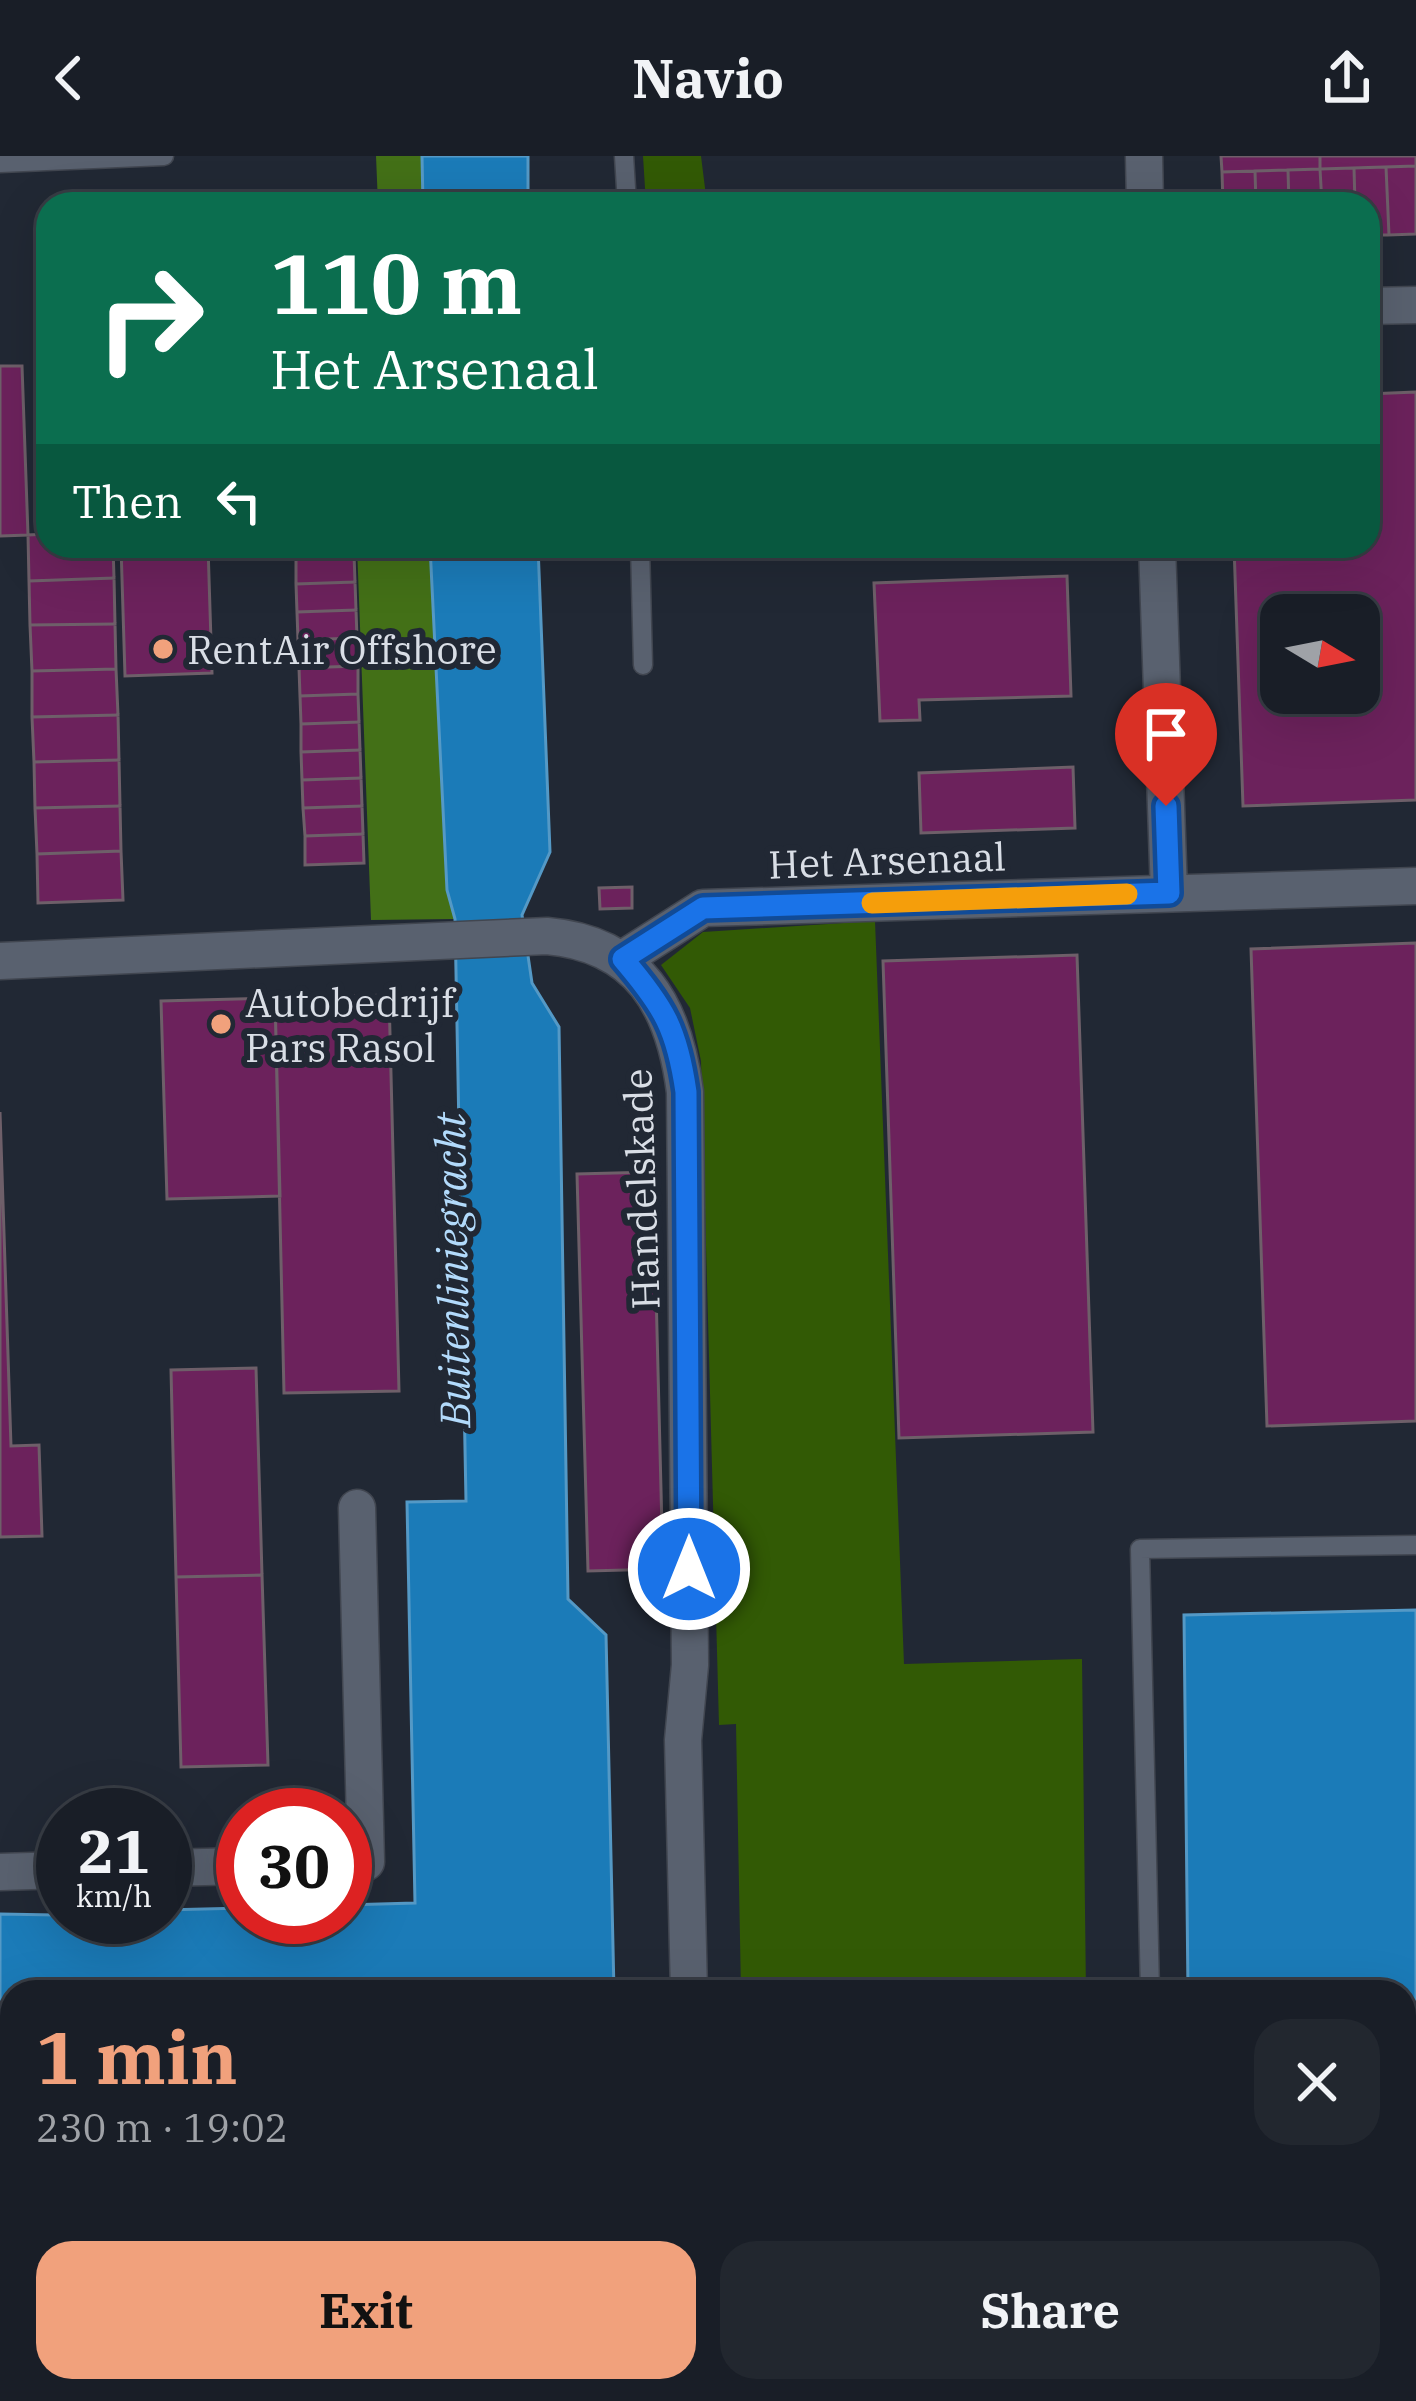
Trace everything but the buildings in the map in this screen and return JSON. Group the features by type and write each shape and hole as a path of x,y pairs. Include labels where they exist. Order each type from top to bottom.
{"street":[{"path":"1144,156 1145,192"},
{"path":"1380,306 1416,304"},
{"path":"1157,558 1169,893"},
{"name":"Het Arsenaal","path":"623,959 703,908 1416,886"},
{"name":"Handelskade","path":"0,962 547,936 590,940 623,959 663,1006 679,1042 686,1092 689,1665 683,1740 689,1980"},
{"path":"355,1788 357,1508"},
{"path":"0,1872 36,1871"}],"lane":[{"path":"0,163 164,156"},
{"path":"624,156 626,192"},
{"path":"640,558 643,665"},
{"path":"1150,1980 1140,1550 1416,1545"}],"green space":[{"path":"376,156 422,156 423,192 378,192"},
{"path":"643,156 701,156 706,192 645,192"},
{"path":"357,558 431,558 447,890 455,919 371,920"},
{"path":"875,921 904,1664 1082,1659 1086,1980 741,1980 736,1724 719,1725 701,1061 690,1008 661,965 703,932"}],"water":[{"path":"422,156 528,156 528,192 423,192"},
{"path":"431,558 538,558 550,852 522,915 532,983 559,1027 568,1599 606,1635 614,1980 0,1980 0,1914 36,1915 36,1944 192,1944 192,1909 216,1909 216,1944 372,1944 372,1904 415,1903 407,1502 466,1501 455,919 447,890"},
{"path":"1416,1610 1416,1980 1188,1980 1184,1615"}],"slow traffic":[{"path":"872,903 1127,894"}],"place":[{"name":"RentAir Offshore","path":"163,649"},
{"name":"Autobedrijf Pars Rasol","path":"221,1024"}],"route":[{"path":"689,1569 686,1092 679,1042 663,1006 623,959 703,908 1169,893 1166,806"}],"water label":[{"name":"Buitenliniegracht","path":"452,1270"}]}
